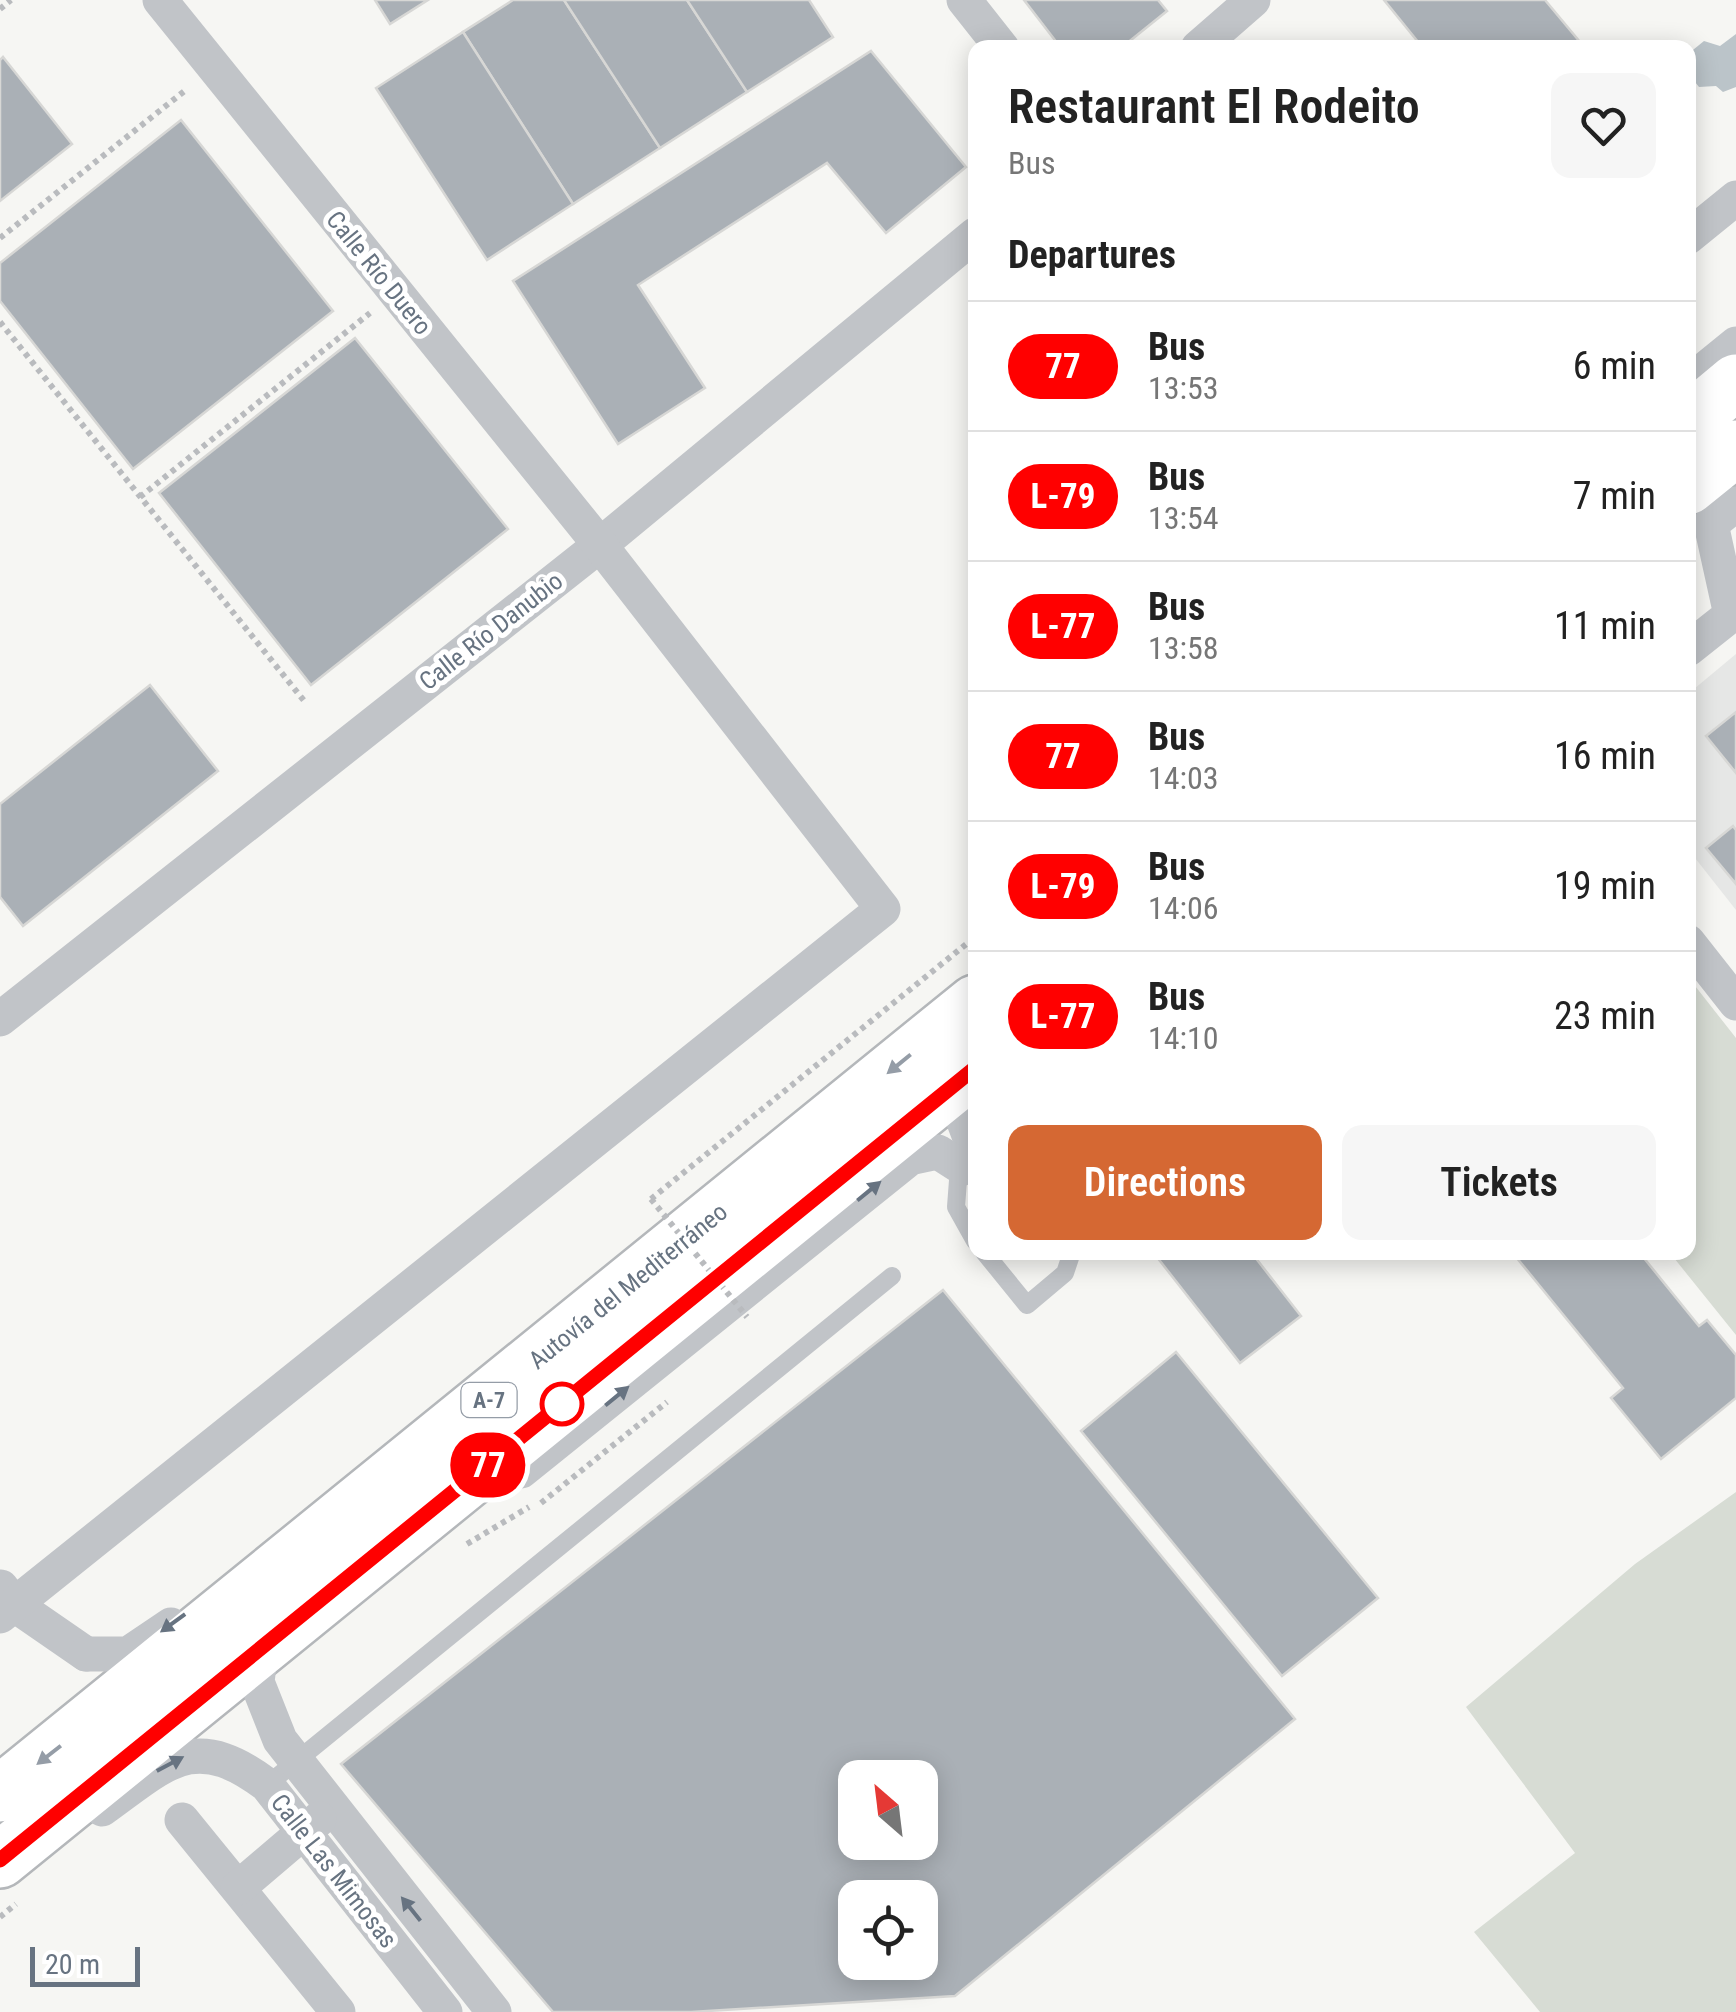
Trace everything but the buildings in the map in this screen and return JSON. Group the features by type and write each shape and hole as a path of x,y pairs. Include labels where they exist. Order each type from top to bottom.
{"highway":[{"path":"1696,411 1716,382"},
{"path":"1706,515 1736,448"},
{"name":"Autovía del Mediterráneo","path":"13,1847 92,1721 968,1009"},
{"name":"Autovía del Mediterráneo","path":"13,1847 968,1074"}],"street":[{"name":"Calle Río Duero","path":"5,1602 884,909 600,545 160,0"},
{"path":"964,0 996,40"},
{"path":"1207,40 1254,0"},
{"path":"1696,230 1736,198"},
{"name":"Calle Río Danubio","path":"0,1019 600,545 968,241"},
{"path":"1696,643 1734,616 1706,515"},
{"path":"1696,952 1734,998"},
{"path":"968,1087 964,1118 968,1146"},
{"path":"418,1522 464,1508 509,1480 910,1158 938,1152 968,1160"},
{"path":"5,1602 86,1654 128,1654 178,1620 357,1477 481,1406"},
{"name":"Calle Las Mimosas","path":"261,1649 257,1682 268,1716 296,1762 494,2012"},
{"path":"86,1654 95,1683 92,1721"},
{"name":"Calle Las Mimosas","path":"13,1847 79,1825 170,1761 199,1754 240,1768 266,1785 445,2012"},
{"path":"238,1888 332,1809"},
{"path":"182,1820 338,2012"},
{"path":"423,1984 452,1960"}],"lane":[{"path":"968,1167 956,1207 968,1228"},
{"path":"990,1260 1027,1305 1065,1273 1069,1260"},
{"path":"266,1785 892,1276"}],"path":[{"path":"0,9 11,0"},
{"path":"0,238 214,68"},
{"path":"140,496 395,294"},
{"path":"0,322 305,702"},
{"path":"747,1316 652,1199 968,943"},
{"path":"0,1917 13,1847"}],"shaded area":[{"path":"1736,34 1736,87 1723,92 1716,86 1699,87 1696,83 1696,48 1704,41 1720,46"},
{"path":"1736,654 1736,910 1696,859 1696,687"},
{"path":"1696,987 1736,1038 1736,1335 1676,1260 1696,1260"},
{"path":"1736,1492 1736,2012 1540,2012 1474,1932 1575,1853 1466,1707 1635,1564"}],"bus line":[{"name":"77","path":"0,1860 968,1074"}]}
